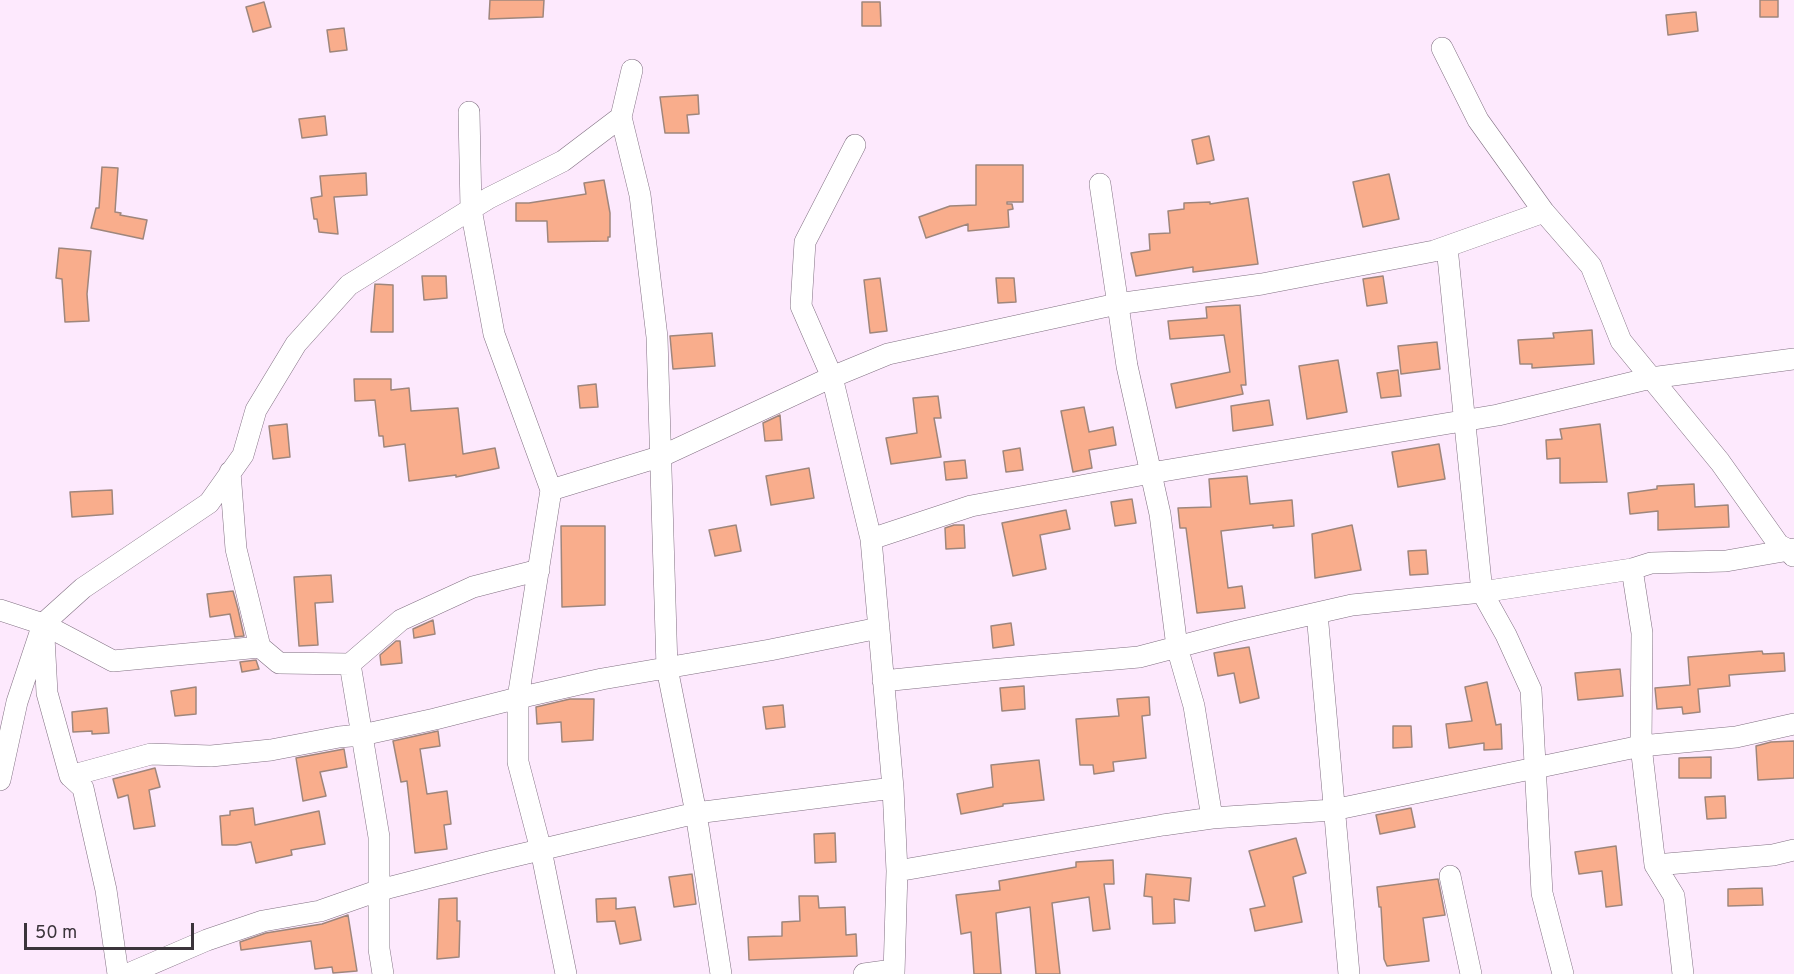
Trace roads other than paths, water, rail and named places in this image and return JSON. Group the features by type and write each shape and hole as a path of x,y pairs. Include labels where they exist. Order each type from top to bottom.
{"street":[{"path":"1443,48 1478,120 1544,212 1591,266 1621,341 1720,462 1779,545 1792,552"},
{"path":"632,70 621,117 640,195 655,325 662,456 668,668 696,813 721,974"},
{"path":"469,112 471,209 494,334 551,490 518,698 518,762 541,850 566,974"},
{"path":"0,780 17,702 43,624 83,588 208,503 243,455 256,410 296,344 349,285 471,209 563,161 621,117"},
{"path":"855,146 805,242 801,306 832,377 871,539 893,788 897,871 894,972 864,974"},
{"path":"1100,184 1127,366 1160,514 1177,647 1194,706 1212,818"},
{"path":"551,490 662,456 832,377 888,354 1117,304 1262,284 1434,251 1544,212"},
{"path":"1447,247 1482,592 1506,635 1531,690 1542,893 1563,974"},
{"path":"871,539 971,507 1151,473 1498,415 1652,378 1794,359"},
{"path":"230,472 236,549 260,647 279,663 350,664 401,620 473,586 538,570"},
{"path":"883,681 1139,657 1352,605 1482,592 1632,569 1651,563 1726,561 1792,552"},
{"path":"1632,569 1642,633 1641,746 1655,865 1674,896 1683,974"},
{"path":"0,610 43,624 113,660 260,647"},
{"path":"1317,613 1349,974"},
{"path":"43,624 47,693 70,776 82,788 106,890 118,974"},
{"path":"70,776 151,754 211,756 271,750 362,735 435,720 518,698 879,628"},
{"path":"350,664 379,837 379,949 383,974"},
{"path":"897,871 1212,818 1334,810 1641,746 1736,737 1794,724"},
{"path":"128,974 207,940 262,921 320,911 380,890 541,850 696,813 893,788"},
{"path":"1655,865 1773,855 1794,850"},
{"path":"1450,876 1471,974"}]}
